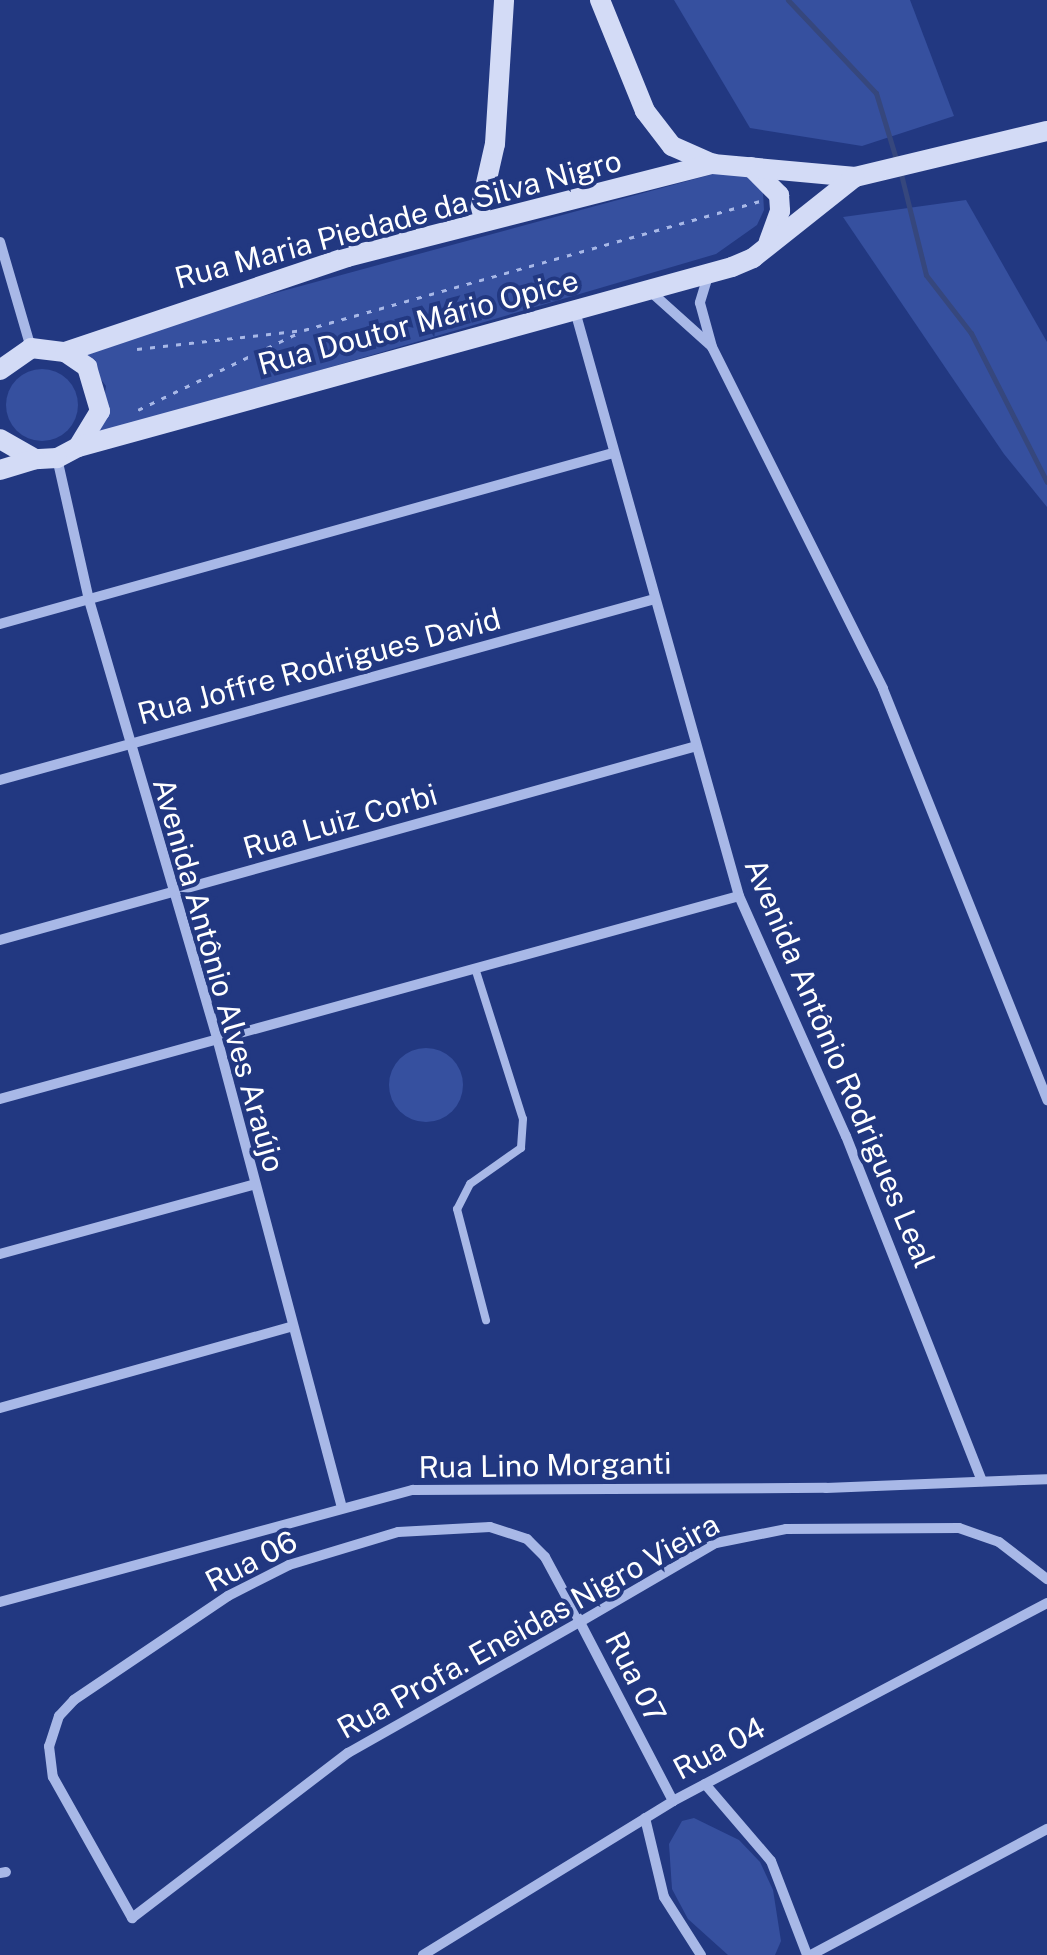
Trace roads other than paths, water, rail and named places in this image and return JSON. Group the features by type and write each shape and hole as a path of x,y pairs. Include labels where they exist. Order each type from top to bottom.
{"street":[{"path":"477,223 495,144 504,0"},
{"path":"600,0 645,111 672,146 712,164"},
{"path":"865,175 1047,131"},
{"name":"Rua Maria Piedade da Silva Nigro","path":"65,352 295,273 712,164 865,175"},
{"path":"751,166 779,195 780,211 768,244"},
{"name":"Rua Doutor Mário Opice","path":"57,458 78,448 651,292 754,258 865,175"},
{"path":"0,242 11,358 65,352 87,367 98,388 100,411 78,448"},
{"path":"708,274 700,303 712,347 882,689 1047,1100"},
{"path":"651,292 712,347"},
{"name":"Avenida Antônio Rodrigues Leal","path":"574,311 651,600 738,896 846,1136 982,1481"},
{"path":"0,438 35,459"},
{"path":"0,624 614,453"},
{"path":"0,470 35,459 57,458"},
{"name":"Avenida Antônio Alves Araújo","path":"57,458 89,600 128,745 217,1038 252,1184 341,1505"},
{"name":"Rua Joffre Rodrigues David","path":"0,780 651,600"},
{"name":"Rua Luiz Corbi","path":"0,940 693,747"},
{"path":"0,1099 738,896"},
{"path":"0,1254 252,1184"},
{"path":"0,1408 291,1327"},
{"name":"Rua Lino Morganti","path":"0,1602 341,1505 412,1490 826,1488 1047,1479"},
{"name":"Rua 06","path":"132,1918 53,1777 51,1736 74,1700 228,1596 288,1566 398,1532 475,1526 515,1533"},
{"name":"Rua Profa. Eneidas Nigro Vieira","path":"132,1918 348,1753 716,1544 750,1534 959,1528 999,1542 1047,1579"},
{"name":"Rua 07","path":"515,1533 545,1557 673,1801"},
{"name":"Rua 04","path":"423,1955 673,1801 1047,1603"},
{"path":"705,1784 771,1862 809,1955 1047,1829"},
{"path":"645,1818 664,1897 701,1955"}],"lane":[{"path":"476,968 522,1119 521,1148 470,1184 457,1209 486,1320"}],"waterway":[{"path":"788,0 876,93 896,159"},
{"path":"901,174 926,275 971,333 1047,482"}]}
